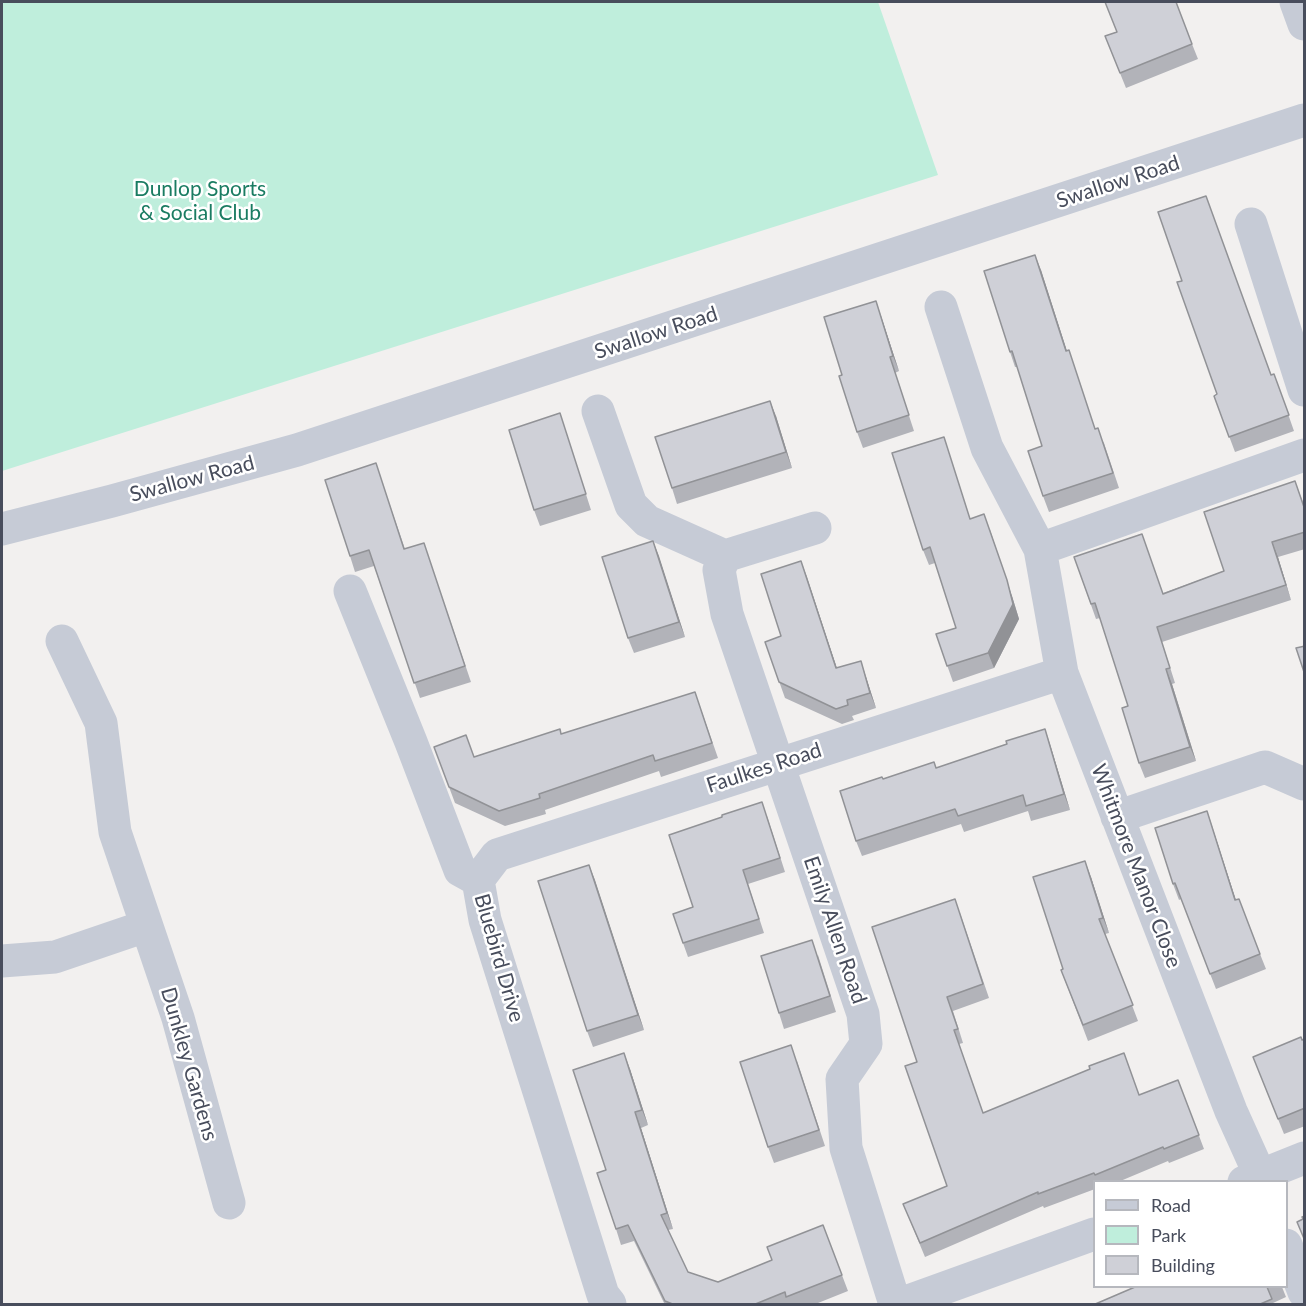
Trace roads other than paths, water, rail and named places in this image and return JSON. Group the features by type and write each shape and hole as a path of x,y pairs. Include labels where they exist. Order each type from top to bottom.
{"street":[{"path":"1296,2 1305,24"},
{"name":"Swallow Road","path":"2,529 297,450 1305,120"},
{"path":"1251,224 1305,390"},
{"name":"Whitmore Manor Close","path":"941,307 987,448 1040,549 1062,673 1256,1180"},
{"path":"598,411 631,505 647,521 725,556 815,528"},
{"path":"1040,549 1305,456"},
{"name":"Emily Allen Road","path":"725,556 719,570 727,614 863,1014 866,1044 842,1079 846,1148 895,1305"},
{"name":"Bluebird Drive","path":"350,591 460,870 478,880 485,920 603,1295 610,1305"},
{"name":"Dunkley Gardens","path":"62,641 101,723 115,832 178,1018 229,1203"},
{"name":"Faulkes Road","path":"478,880 497,855 1062,673"},
{"path":"1117,816 1265,767 1305,784"},
{"path":"2,961 55,957 146,926"},
{"path":"1256,1180 1305,1158"},
{"path":"900,1305 933,1299 1093,1235"},
{"path":"1288,1248 1305,1292"}],"park label":[{"name":"Dunlop Sports & Social Club","path":"200,201"}]}
